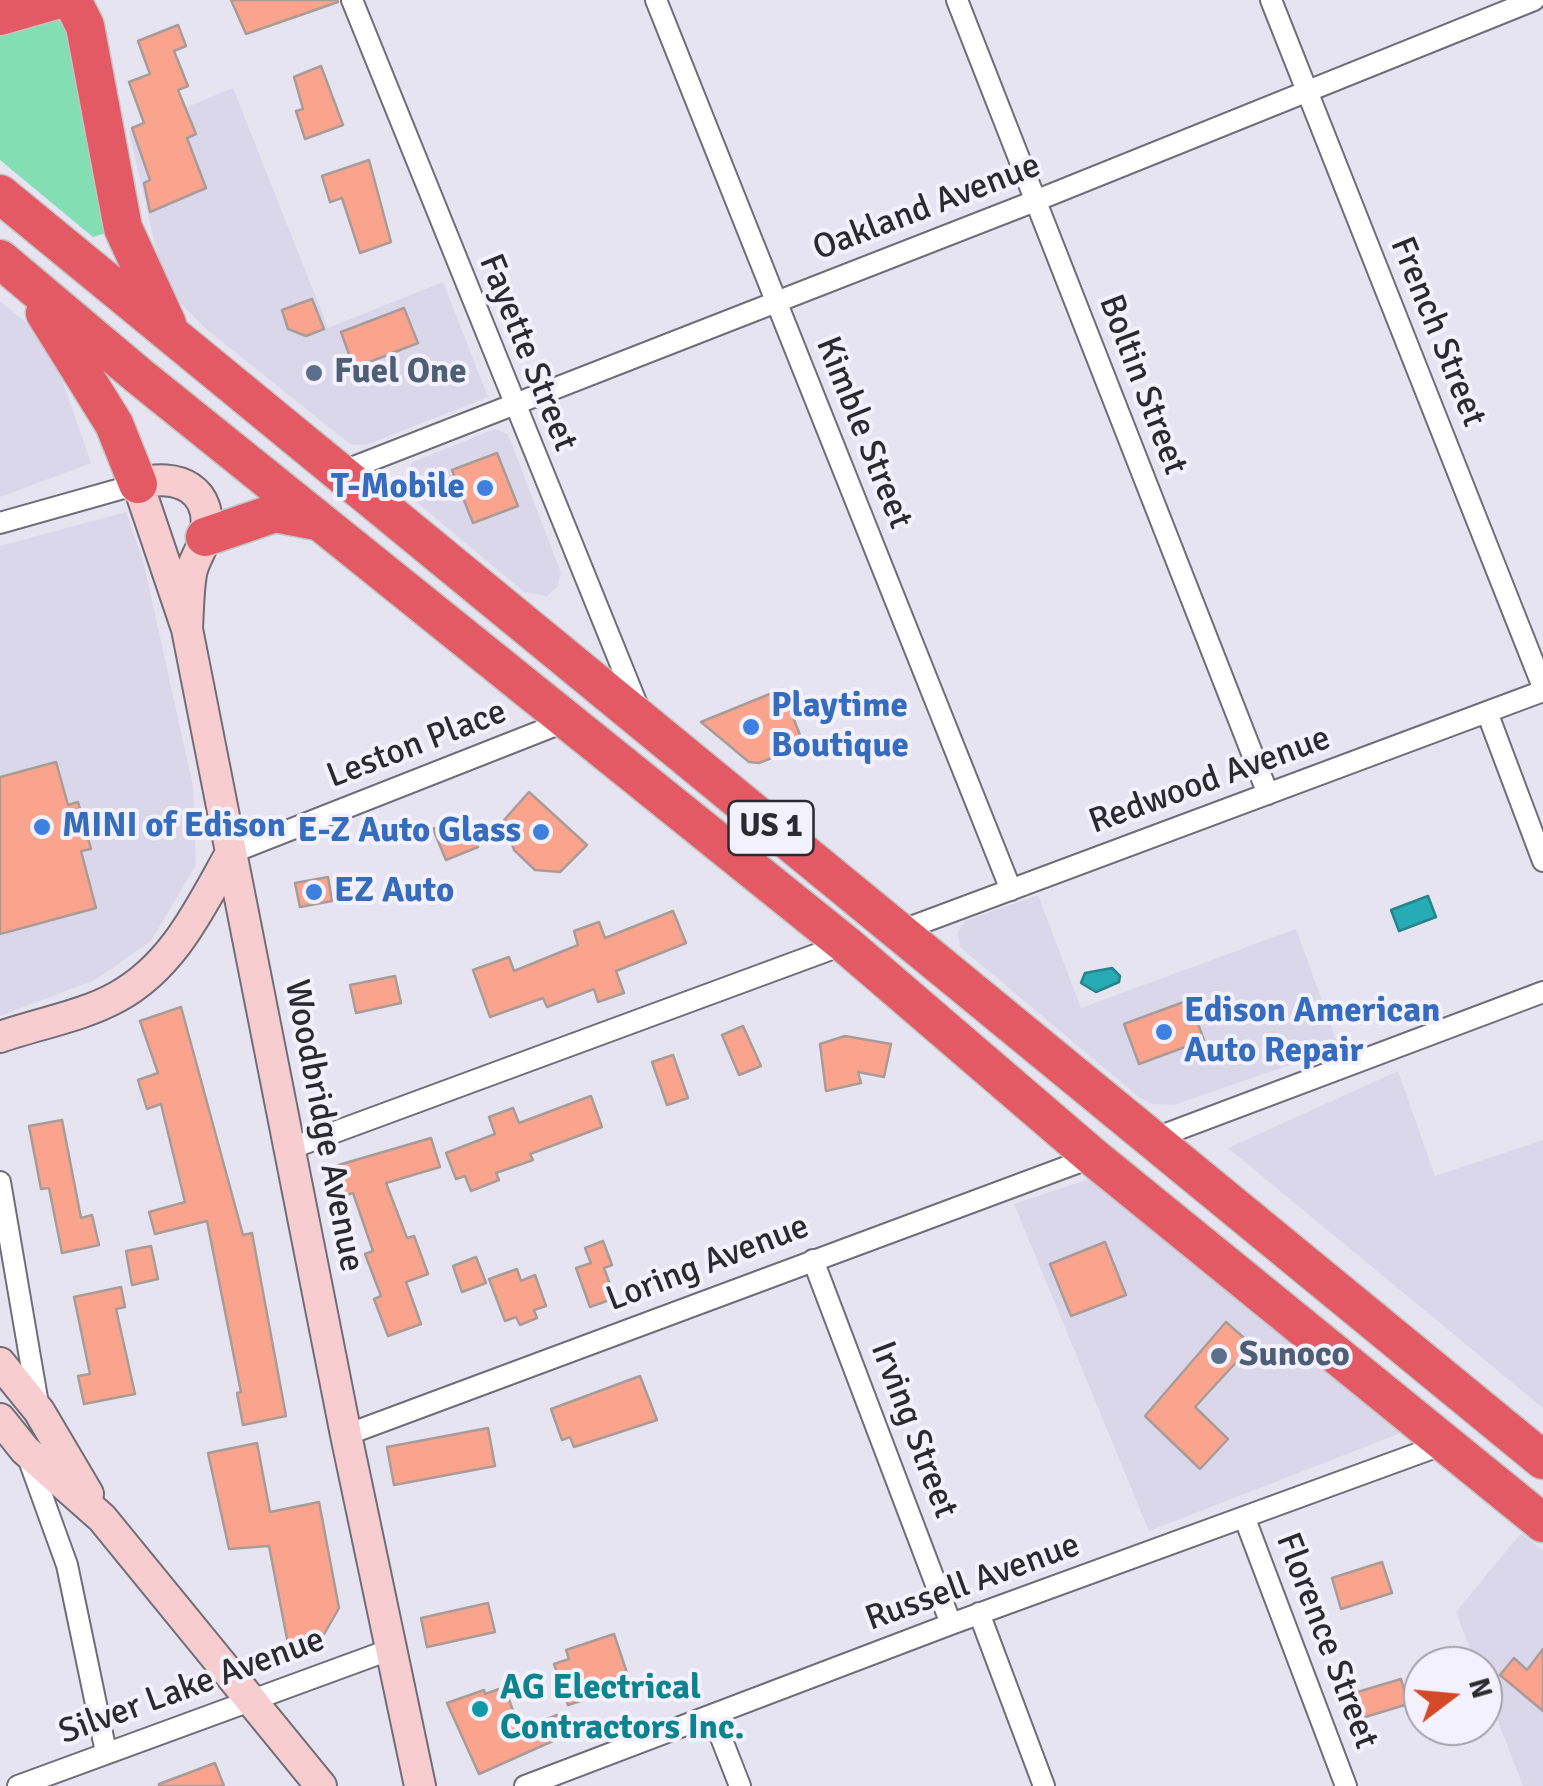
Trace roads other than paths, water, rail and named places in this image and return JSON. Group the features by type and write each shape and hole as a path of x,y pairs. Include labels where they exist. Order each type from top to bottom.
{"highway":[{"path":"0,16 56,0"},
{"path":"72,0 85,26 123,228 149,292 178,343"},
{"name":"US 1","path":"0,194 178,343 341,472 646,729 900,932 1148,1141 1543,1460"},
{"path":"9,266 88,375 114,424 138,484"},
{"name":"US 1","path":"9,266 845,944 1094,1157 1543,1523"},
{"path":"205,538 275,513 323,523"}],"street":[{"name":"Fayette Street","path":"352,0 512,405 646,729"},
{"name":"Kimble Street","path":"656,0 1011,890"},
{"name":"Boltin Street","path":"957,0 1268,794"},
{"name":"French Street","path":"1271,0 1543,689"},
{"name":"Oakland Avenue","path":"341,472 1035,201 1534,0"},
{"path":"0,523 138,484 172,478 187,483 199,495 205,538 191,570 187,629"},
{"name":"Woodbridge Avenue","path":"138,484 187,629 288,1149 420,1786"},
{"name":"Redwood Avenue","path":"900,932 1543,689"},
{"path":"1487,712 1543,861"},
{"name":"Leston Place","path":"231,853 570,720"},
{"path":"0,1037 117,997 150,972 187,932 231,853"},
{"path":"288,1149 845,944"},
{"path":"1148,1141 1543,992"},
{"name":"Loring Avenue","path":"346,1435 1094,1157"},
{"path":"0,1182 39,1411"},
{"name":"Irving Street","path":"813,1260 951,1624"},
{"path":"0,1363 39,1411 102,1518"},
{"path":"0,1419 25,1450 102,1518 321,1786"},
{"name":"Russell Avenue","path":"525,1786 951,1624 1444,1444"},
{"path":"25,1450 48,1502 68,1565 106,1752"},
{"name":"Florence Street","path":"1245,1519 1346,1786"},
{"path":"978,1614 1044,1786"},
{"name":"Silver Lake Avenue","path":"18,1786 389,1650"},
{"path":"713,1716 740,1786"},
{"path":"75,1764 83,1786"}],"water":[{"path":"1428,896 1436,917 1399,931 1391,910"},
{"path":"1112,968 1120,976 1119,982 1096,992 1081,983 1085,973"}],"place":[{"name":"Fuel One","path":"314,373"},
{"name":"T-Mobile","path":"485,488"},
{"name":"Playtime Boutique","path":"751,727"},
{"name":"MINI of Edison","path":"42,827"},
{"name":"E-Z Auto Glass","path":"541,832"},
{"name":"EZ Auto","path":"314,892"},
{"name":"Edison American Auto Repair","path":"1164,1032"},
{"name":"Sunoco","path":"1219,1356"},
{"name":"AG Electrical Contractors Inc.","path":"480,1709"}]}
